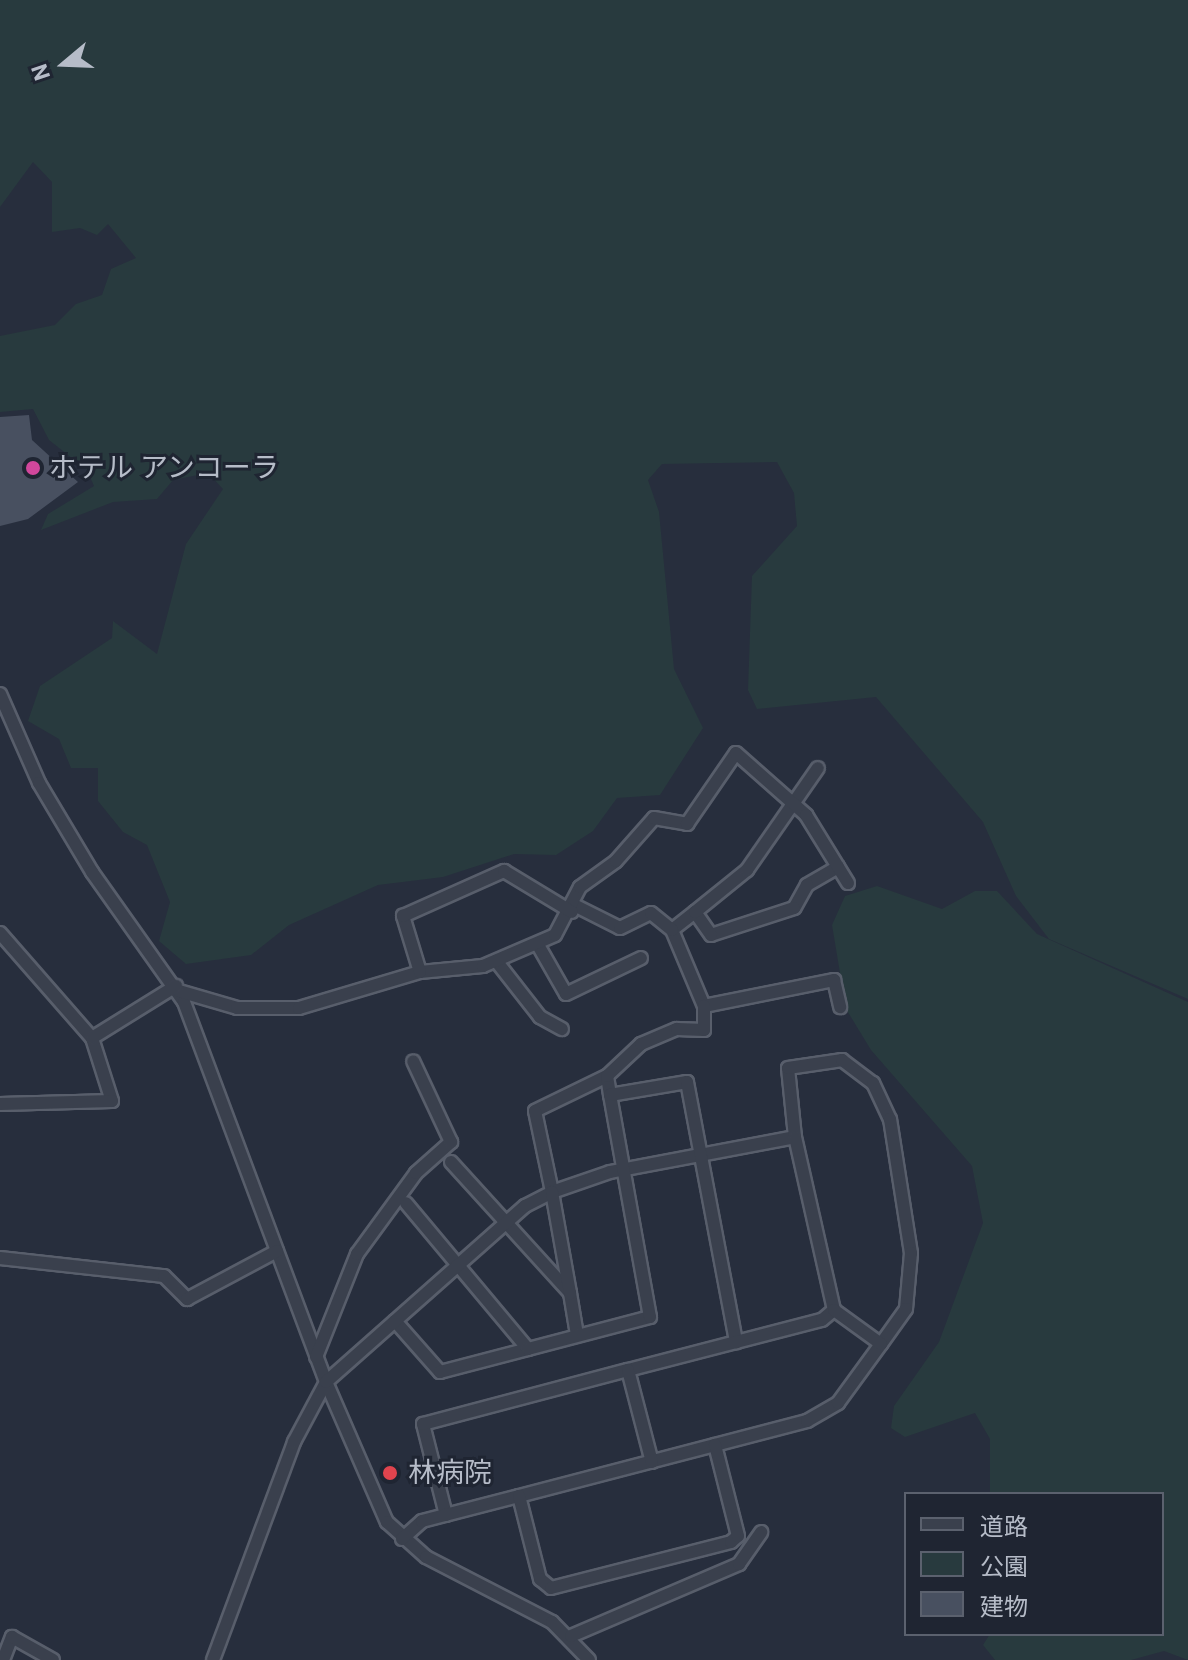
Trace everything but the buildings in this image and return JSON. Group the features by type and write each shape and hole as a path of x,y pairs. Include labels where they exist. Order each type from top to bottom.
{"street":[{"path":"0,694 39,783 92,872 178,989 316,1357 387,1522 402,1539 571,1636 589,1660"},
{"path":"92,1038 178,989 237,1008 299,1008 420,972 497,962 538,945 563,929 580,887 616,861 654,818 687,824 736,753 788,803 806,815 848,883"},
{"path":"672,930 747,870 788,803 818,768"},
{"path":"695,912 711,935 794,908 807,885 838,867"},
{"path":"420,972 403,916 504,871 573,909 620,928 651,913 672,930 704,1006 704,1030 677,1029 641,1044 607,1076 535,1111 577,1335"},
{"path":"0,933 92,1038 112,1101 0,1104"},
{"path":"538,945 566,994 641,958"},
{"path":"497,962 540,1017 562,1029"},
{"path":"704,1006 834,980 840,1007"},
{"path":"402,1539 413,1526 446,1515 807,1421 838,1403 881,1344 906,1309 911,1253 885,1100 842,1060 788,1068 795,1137 834,1310 881,1344"},
{"path":"316,1357 357,1254 416,1173 451,1142 413,1061"},
{"path":"395,1321 440,1372 650,1317 607,1076"},
{"path":"610,1095 687,1082 736,1342"},
{"path":"213,1660 294,1442 326,1382 505,1224 552,1192 623,1170 795,1137"},
{"path":"451,1162 570,1293"},
{"path":"406,1203 528,1349"},
{"path":"0,1258 164,1276 187,1299 277,1251"},
{"path":"446,1515 423,1424 822,1320 834,1310"},
{"path":"628,1370 652,1462"},
{"path":"519,1496 540,1579 551,1588 731,1542 738,1536 715,1445"},
{"path":"571,1636 739,1564 761,1532"},
{"path":"3,1660 12,1637 53,1660"}],"green space":[{"path":"0,0 1188,0 1188,999 1049,939 1016,896 983,822 876,697 757,709 748,690 752,576 797,526 794,493 777,462 662,464 648,480 659,512 674,669 703,728 660,795 617,798 593,831 556,855 514,854 443,877 378,885 289,925 251,955 186,964 159,941 170,902 147,845 123,832 98,801 98,768 71,768 59,739 28,721 40,686 112,638 113,621 157,654 186,544 223,489 208,473 173,480 157,499 113,502 41,530 48,514 94,486 87,470 49,440 33,409 0,412 0,336 55,325 76,304 102,295 111,269 136,258 108,224 97,235 80,228 52,232 52,182 33,162 0,207"},
{"path":"877,886 942,909 975,891 997,891 1037,934 1188,1002 1188,1660 1164,1651 1131,1660 995,1660 983,1645 989,1636 1164,1636 1164,1492 990,1492 990,1439 975,1413 905,1437 891,1428 894,1406 939,1342 983,1223 972,1166 871,1050 846,1009 832,925 845,896"}],"place":[{"name":"ホテル アンコーラ","path":"33,468"},
{"name":"林病院","path":"390,1473"}]}
